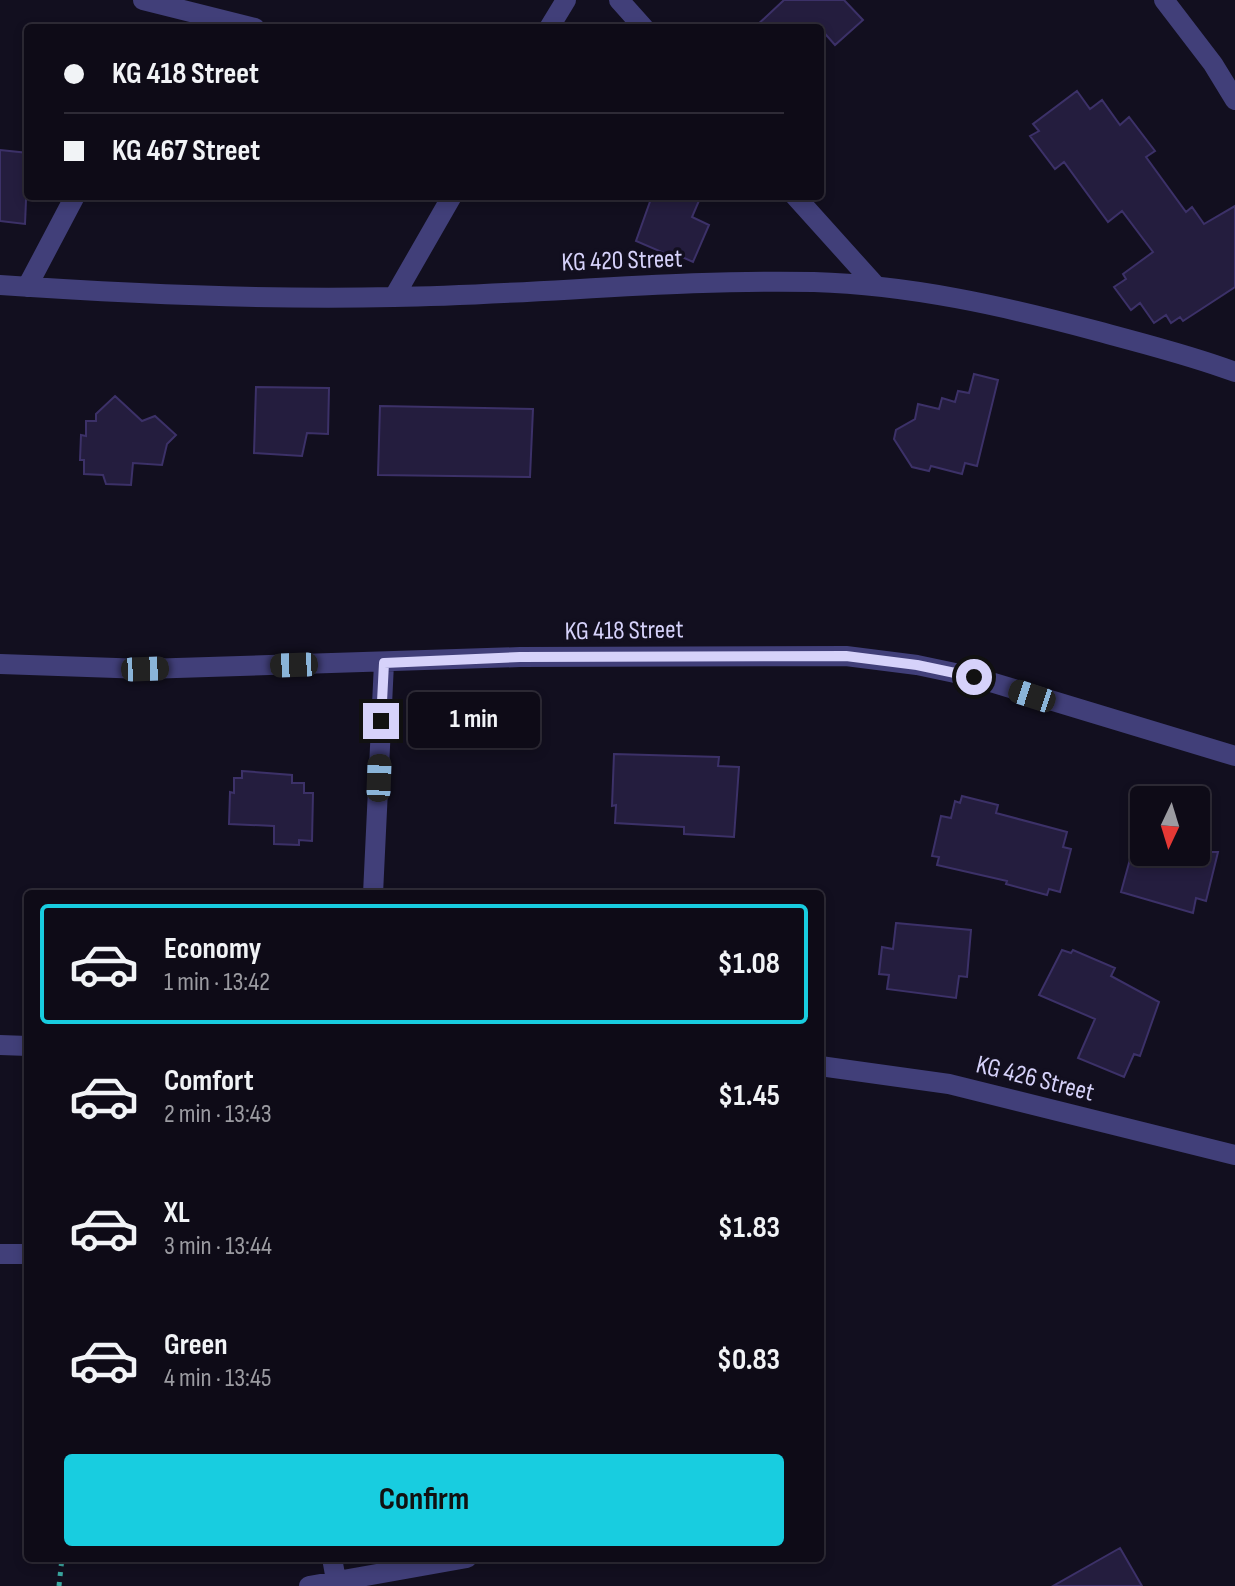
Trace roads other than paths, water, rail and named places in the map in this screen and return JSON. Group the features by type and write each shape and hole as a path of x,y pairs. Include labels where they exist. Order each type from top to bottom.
{"street":[{"path":"143,0 171,13 233,24"},
{"path":"551,24 566,0"},
{"path":"619,0 640,24"},
{"path":"1164,0 1213,64 1235,100"},
{"path":"27,287 73,200"},
{"path":"394,297 450,200"},
{"path":"799,200 876,286"},
{"name":"KG 420 Street","path":"0,285 120,292 394,297 734,282 876,286 996,304 1199,358 1235,372"},
{"name":"KG 418 Street","path":"0,664 145,669 520,657 846,656 917,665 974,677 1235,756"},
{"path":"373,890 384,663"},
{"path":"0,1045 24,1046"},
{"name":"KG 426 Street","path":"824,1067 949,1084 1235,1155"},
{"path":"0,1254 24,1254"},
{"path":"333,1562 336,1580"},
{"path":"309,1586 443,1562"}]}
